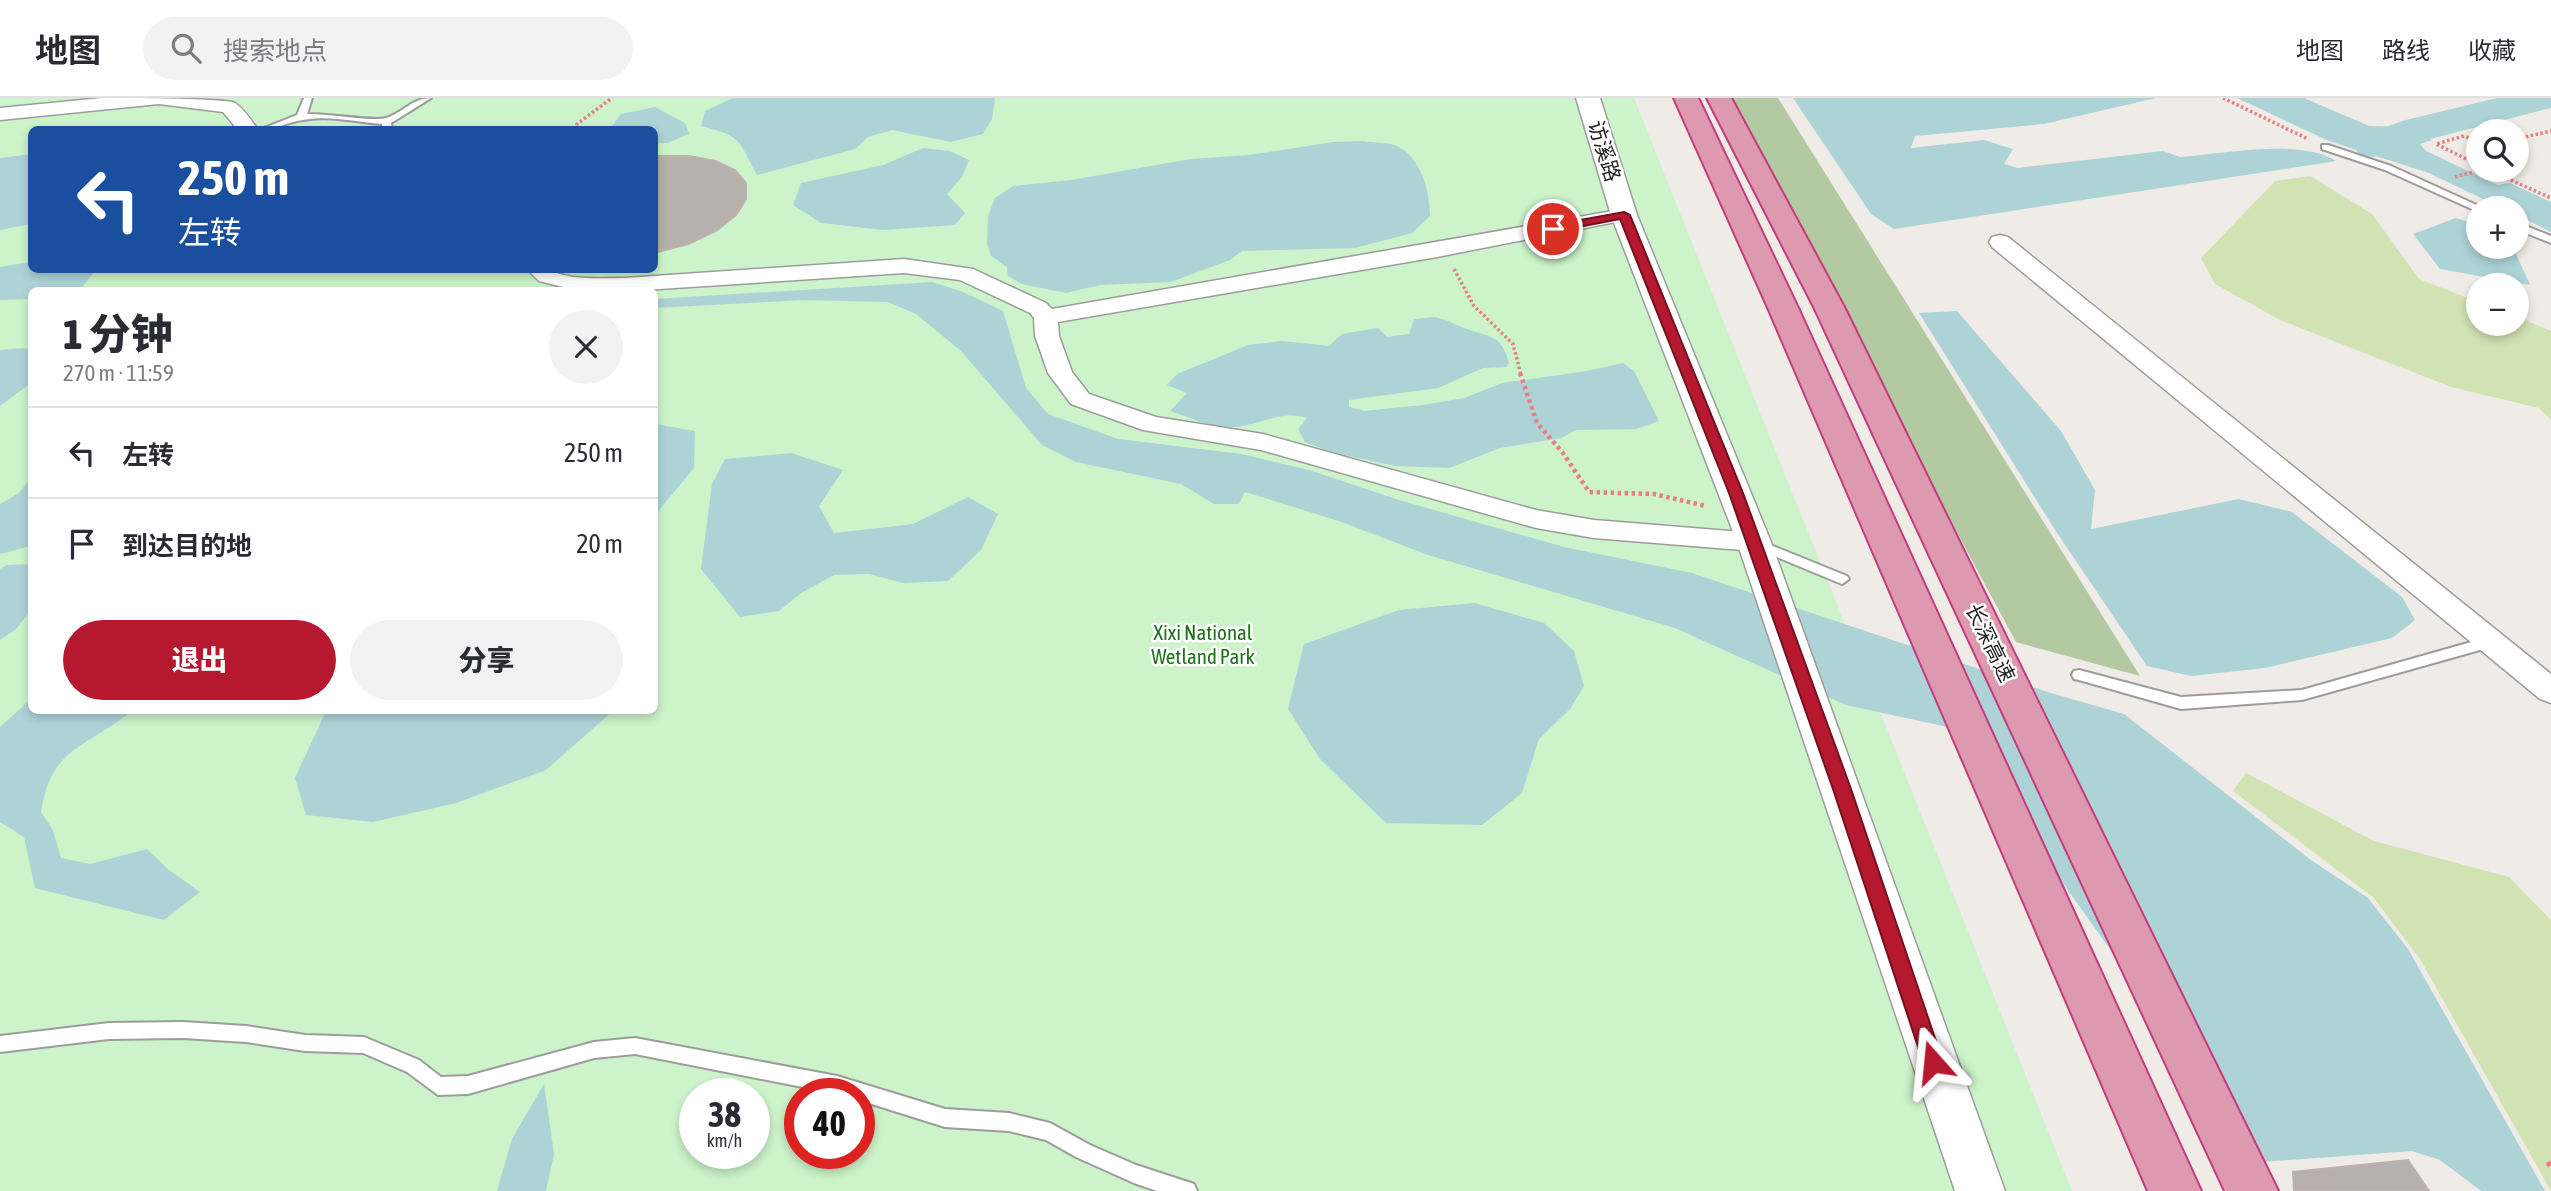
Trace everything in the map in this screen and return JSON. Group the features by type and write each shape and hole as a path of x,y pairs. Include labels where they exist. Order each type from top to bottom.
{"highway":[{"path":"1686,98 1920,615 2175,1191"},
{"name":"长深高速","path":"1719,98 1829,307 2252,1191"}],"street":[{"name":"访溪路","path":"1588,98 1624,215 1749,528 1980,1191"},
{"path":"0,114 170,99 229,107 246,126"},
{"path":"1046,317 1624,215"},
{"path":"2000,242 2551,691"},
{"path":"545,273 555,279 581,284 625,285 904,266 965,274 1038,307 1046,317 1047,336 1060,373 1080,399 1152,424 1263,442 1536,519 1594,528 1749,528"}],"lane":[{"path":"301,117 308,98"},
{"path":"274,126 301,117 325,116 386,126 427,98"},
{"path":"2325,147 2388,168 2466,203"},
{"path":"2529,231 2551,240"},
{"path":"1749,528 1842,579"},
{"path":"2079,675 2181,703 2302,695 2489,642"},
{"path":"0,1044 109,1031 183,1030 246,1034 305,1043 364,1045 413,1066 438,1086 468,1084 594,1050 635,1046 837,1085 945,1118 1009,1122 1050,1132 1083,1151 1134,1174 1187,1191"}],"path":[{"path":"576,126 612,98"},
{"path":"2223,98 2325,147"},
{"path":"2529,136 2551,131"},
{"path":"2466,137 2436,144 2466,159"},
{"path":"2515,182 2551,198"},
{"path":"1437,250 1451,264 1475,306 1513,344 1527,399 1537,423 1589,492 1654,494 1749,528"}],"green space":[{"name":"Xixi National Wetland Park","path":"0,98 1634,98 2072,1191 0,1191"},
{"path":"1723,98 1778,98 2140,676 2016,642"},
{"path":"2310,176 2372,214 2419,279 2466,297 2466,336 2529,336 2529,322 2551,331 2551,420 2539,408 2451,387 2280,320 2215,284 2201,258 2275,181"},
{"path":"2246,773 2374,841 2509,877 2551,920 2551,1191 2420,959 2373,897 2233,791"}],"water":[{"path":"733,98 995,99 992,119 983,134 951,142 892,130 868,137 855,149 757,175 737,141 724,133 701,126 705,111"},
{"path":"1793,98 2156,98 2044,124 1915,136 1911,148 1984,140 2013,149 2004,164 2018,168 2163,151 2180,157 2261,149 2303,150 2336,161 1894,229 1871,214"},
{"path":"2237,98 2304,98 2369,126 2405,127 2432,140 2420,144 2426,151 2466,170 2466,182 2492,182 2498,185 2510,183 2551,202 2551,232 2529,221 2529,196 2477,196 2429,173 2329,141"},
{"path":"655,107 685,123 689,134 668,143 658,143 658,126 612,126 621,114"},
{"path":"1363,141 1397,146 1412,158 1418,167 1426,186 1430,216 1412,233 1355,248 1242,251 1230,260 1171,282 1100,285 1066,293 1022,284 1008,276 1007,267 991,256 987,244 988,216 995,198 1013,186 1071,180 1191,159 1249,155 1333,142"},
{"path":"923,148 950,151 969,160 962,177 947,194 965,213 955,225 883,230 821,223 793,205 801,183 883,165"},
{"path":"28,154 28,225 0,230 0,158"},
{"path":"2456,218 2466,221 2466,259 2518,259 2525,273 2466,274 2440,269 2413,234"},
{"path":"28,262 28,273 94,273 82,287 28,287 28,299 0,300 0,267"},
{"path":"933,282 963,292 1003,311 1026,388 1048,414 1118,439 1242,454 1309,470 1399,500 1564,547 1692,573 2051,693 2124,714 2311,860 2368,898 2408,949 2545,1191 2481,1191 2440,1160 2412,1151 2262,1162 1952,728 1846,705 1675,628 1425,554 1342,522 1245,492 1239,504 1214,504 1181,484 1076,462 1042,445 961,351 916,314 888,302 805,300 658,308 658,299"},
{"path":"1957,311 2061,431 2095,490 2091,529 2239,499 2292,512 2402,597 2415,620 2392,638 2265,668 2191,676 2147,666 2057,533 1919,313"},
{"path":"1435,317 1494,338 1502,347 1509,363 1506,367 1483,368 1438,388 1349,400 1349,407 1364,411 1423,405 1464,398 1502,383 1623,363 1634,371 1659,421 1636,429 1576,430 1561,438 1500,448 1449,468 1395,466 1331,452 1305,442 1298,429 1307,418 1276,417 1239,427 1221,427 1170,411 1187,393 1167,385 1177,374 1248,345 1282,341 1329,346 1342,334 1378,328 1387,337 1409,334 1414,319"},
{"path":"28,349 28,385 0,406 0,350"},
{"path":"658,425 695,431 694,468 658,511"},
{"path":"791,453 843,470 819,506 834,533 913,524 968,497 998,514 981,550 948,581 903,583 869,574 834,575 801,593 779,611 740,617 701,569 712,484 725,459"},
{"path":"28,482 28,547 0,554 0,504 19,493"},
{"path":"28,564 28,614 16,629 0,640 0,569 7,565"},
{"path":"1474,603 1544,623 1574,651 1584,686 1570,709 1539,739 1522,793 1482,825 1386,823 1320,759 1288,709 1304,644 1399,610"},
{"path":"28,702 28,714 127,714 63,760 53,773 41,812 53,830 61,858 90,864 147,849 169,870 200,892 164,920 35,888 24,837 0,822 0,727"},
{"path":"324,714 610,714 546,770 456,803 373,822 306,815 295,778"},
{"path":"544,1084 554,1154 546,1191 497,1191 512,1139"}],"building":[{"path":"658,156 689,156 715,161 735,170 746,183 746,199 736,215 716,231 688,244 658,252"},
{"path":"2408,1160 2429,1191 2294,1191 2293,1172"}],"waterway":[{"path":"2373,145 2420,129 2544,98"}],"route":[{"path":"1553,229 1624,215 1736,493 1842,789 1933,1062"}]}
